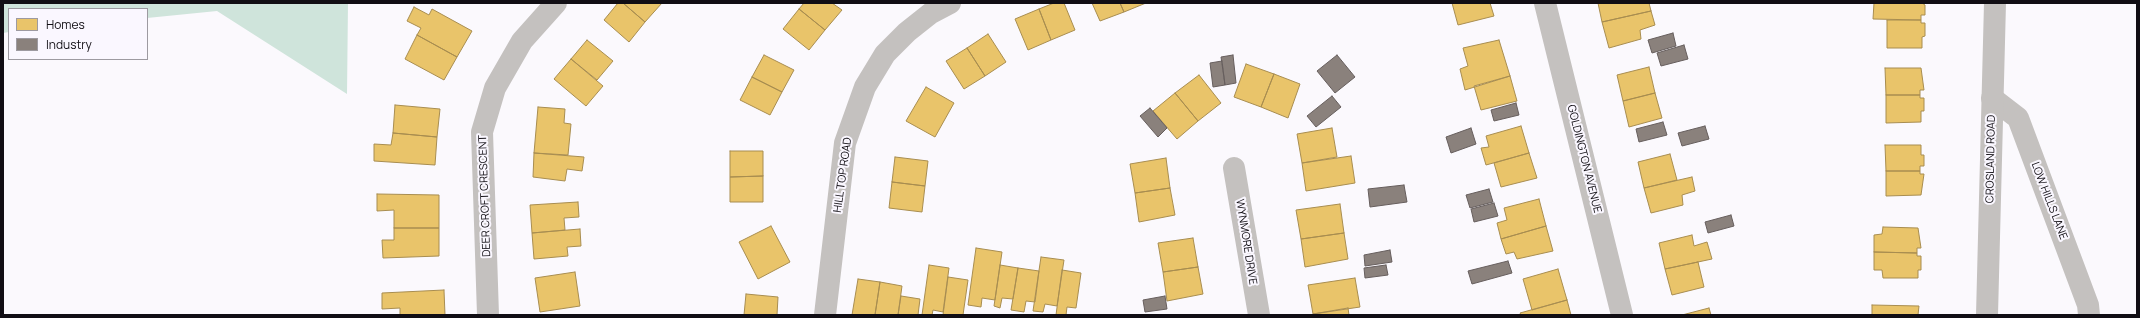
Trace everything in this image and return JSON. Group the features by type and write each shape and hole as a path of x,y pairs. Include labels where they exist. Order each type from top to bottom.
{"street":[{"name":"DEER CROFT CRESCENT","path":"488,315 482,132 495,88 522,41 556,3"},
{"name":"HILL TOP ROAD","path":"825,315 845,143 865,87 885,54 907,32 931,13 950,3"},
{"name":"GOLDINGTON AVENUE","path":"1545,3 1622,315"},
{"name":"CROSLAND ROAD","path":"1987,315 1995,3"},
{"name":"LOW HILLS LANE","path":"1992,98 2018,118 2088,306 2088,315"},
{"name":"WYNMORE DRIVE","path":"1234,168 1259,315"}],"green space":[{"path":"3,3 348,3 347,94 217,11 148,18 148,8 8,8 8,32 3,33"}],"building: Homes":[{"path":"618,3 623,3 645,22 629,42 604,20"},
{"path":"623,3 662,3 645,22"},
{"path":"804,3 832,3 842,10 825,30 799,9"},
{"path":"1054,3 1064,3 1075,30 1051,40 1039,9"},
{"path":"1092,3 1120,3 1124,12 1100,21"},
{"path":"1120,3 1146,3 1124,12"},
{"path":"1452,3 1490,3 1494,16 1458,25"},
{"path":"1598,3 1649,3 1651,11 1602,22"},
{"path":"1874,3 1922,3 1925,5 1925,15 1921,15 1921,20 1873,19"},
{"path":"414,7 429,15 432,9 472,31 457,57 417,35 421,28 407,21"},
{"path":"799,9 825,30 809,50 783,29"},
{"path":"1039,9 1051,40 1028,50 1015,19"},
{"path":"1651,11 1655,25 1640,30 1641,39 1609,48 1602,22"},
{"path":"1887,20 1921,20 1921,23 1925,23 1925,36 1922,37 1922,48 1887,48"},
{"path":"988,34 1006,62 985,76 967,48"},
{"path":"417,35 457,57 444,80 405,59"},
{"path":"587,40 613,61 597,80 571,59"},
{"path":"1499,40 1510,76 1465,90 1460,69 1468,66 1463,48"},
{"path":"967,48 985,76 964,89 946,61"},
{"path":"764,55 794,70 782,92 752,77"},
{"path":"571,59 603,86 586,106 554,79"},
{"path":"1246,64 1274,74 1261,107 1234,97"},
{"path":"1649,67 1655,93 1623,101 1617,75"},
{"path":"1885,68 1921,68 1924,90 1920,90 1920,95 1886,95"},
{"path":"1274,74 1300,84 1288,118 1261,107"},
{"path":"1199,75 1221,103 1198,121 1175,93"},
{"path":"1510,76 1517,101 1481,110 1474,86"},
{"path":"752,77 782,92 770,115 740,100"},
{"path":"926,87 954,103 935,137 906,121"},
{"path":"1175,93 1198,121 1177,139 1153,111"},
{"path":"1655,93 1662,118 1629,127 1623,101"},
{"path":"1886,95 1920,95 1920,98 1924,98 1924,111 1921,111 1921,122 1886,123"},
{"path":"395,105 440,109 437,137 393,133"},
{"path":"538,107 565,109 564,123 571,124 568,155 534,153"},
{"path":"1521,126 1529,153 1486,165 1481,148 1489,147 1486,136"},
{"path":"1332,128 1337,157 1302,163 1297,134"},
{"path":"393,133 437,137 435,165 374,161 374,144 391,145"},
{"path":"1885,145 1921,145 1921,155 1924,155 1924,166 1920,166 1920,171 1886,171"},
{"path":"730,151 763,151 763,176 730,177"},
{"path":"534,153 584,157 582,171 567,169 565,181 533,177"},
{"path":"1529,153 1537,178 1501,187 1494,163"},
{"path":"1670,154 1677,180 1644,188 1638,162"},
{"path":"1351,156 1355,183 1306,191 1302,163"},
{"path":"895,157 928,161 925,186 892,182"},
{"path":"1166,158 1170,188 1135,193 1130,164"},
{"path":"1886,171 1920,171 1920,174 1924,174 1921,195 1886,196"},
{"path":"763,176 763,202 730,202 730,177"},
{"path":"1692,177 1695,191 1682,195 1683,205 1651,213 1644,188"},
{"path":"892,182 925,186 922,212 889,208"},
{"path":"1170,188 1175,215 1139,222 1135,193"},
{"path":"377,194 439,195 439,228 394,228 394,210 377,211"},
{"path":"1539,199 1546,226 1501,239 1497,223 1507,220 1504,208"},
{"path":"578,202 579,217 564,218 565,230 532,233 530,205"},
{"path":"1340,204 1344,233 1301,239 1296,210"},
{"path":"771,226 790,262 758,279 739,242"},
{"path":"1546,226 1553,251 1517,259 1514,252 1506,254 1501,239"},
{"path":"1883,227 1918,228 1921,248 1917,248 1917,253 1874,252 1874,235 1882,234"},
{"path":"394,228 439,228 439,256 383,258 382,240 394,240"},
{"path":"580,229 581,246 567,247 568,256 534,259 532,233"},
{"path":"1344,233 1348,259 1305,267 1301,239"},
{"path":"1692,235 1694,246 1707,242 1712,259 1665,269 1659,243"},
{"path":"1193,238 1198,267 1163,272 1158,243"},
{"path":"976,248 1002,252 995,300 982,298 981,307 968,305"},
{"path":"1874,252 1917,253 1917,256 1921,256 1921,270 1918,270 1918,278 1883,278 1882,270 1874,270"},
{"path":"1041,257 1064,260 1057,306 1045,304 1043,312 1033,311"},
{"path":"1698,262 1704,287 1672,295 1665,269"},
{"path":"929,265 949,268 943,312 933,310 932,315 922,315"},
{"path":"1000,265 1018,268 1013,299 1002,298 1000,308 994,306"},
{"path":"1198,267 1203,294 1167,301 1163,272"},
{"path":"1018,268 1039,271 1035,302 1026,301 1024,312 1011,310"},
{"path":"1558,269 1567,300 1532,310 1523,279"},
{"path":"1062,270 1081,273 1076,308 1067,307 1066,315 1056,315"},
{"path":"575,272 580,306 540,312 535,278"},
{"path":"948,277 968,280 963,315 943,315"},
{"path":"1355,278 1360,307 1313,314 1308,285"},
{"path":"858,279 880,282 875,315 852,315"},
{"path":"880,282 902,286 898,315 875,315"},
{"path":"444,290 445,315 400,315 400,308 382,309 382,293"},
{"path":"746,294 778,297 777,315 744,315"},
{"path":"901,296 920,299 918,315 898,315"},
{"path":"1567,300 1571,315 1521,315 1520,313"},
{"path":"1872,305 1919,306 1918,315 1872,315"},
{"path":"1348,308 1349,315 1313,315 1313,314"},
{"path":"1709,308 1711,315 1682,315"}],"building: Industry":[{"path":"1673,33 1676,46 1652,53 1648,40"},
{"path":"1684,45 1688,59 1661,66 1657,53"},
{"path":"1233,55 1236,83 1225,85 1221,57"},
{"path":"1337,55 1355,77 1335,93 1317,71"},
{"path":"1222,61 1225,85 1213,87 1210,63"},
{"path":"1332,96 1341,107 1316,127 1307,116"},
{"path":"1516,103 1519,115 1494,121 1491,110"},
{"path":"1150,108 1167,128 1158,137 1140,116"},
{"path":"1663,122 1667,135 1639,142 1636,129"},
{"path":"1705,126 1709,139 1682,146 1678,133"},
{"path":"1471,128 1476,144 1451,153 1446,137"},
{"path":"1404,185 1407,202 1370,207 1368,189"},
{"path":"1489,189 1493,202 1470,208 1466,195"},
{"path":"1494,203 1498,216 1474,222 1471,209"},
{"path":"1731,215 1734,226 1708,233 1705,222"},
{"path":"1390,250 1392,262 1365,266 1364,255"},
{"path":"1508,261 1512,273 1472,284 1468,271"},
{"path":"1386,265 1388,275 1365,278 1364,268"},
{"path":"1165,296 1167,309 1145,312 1143,300"}]}
